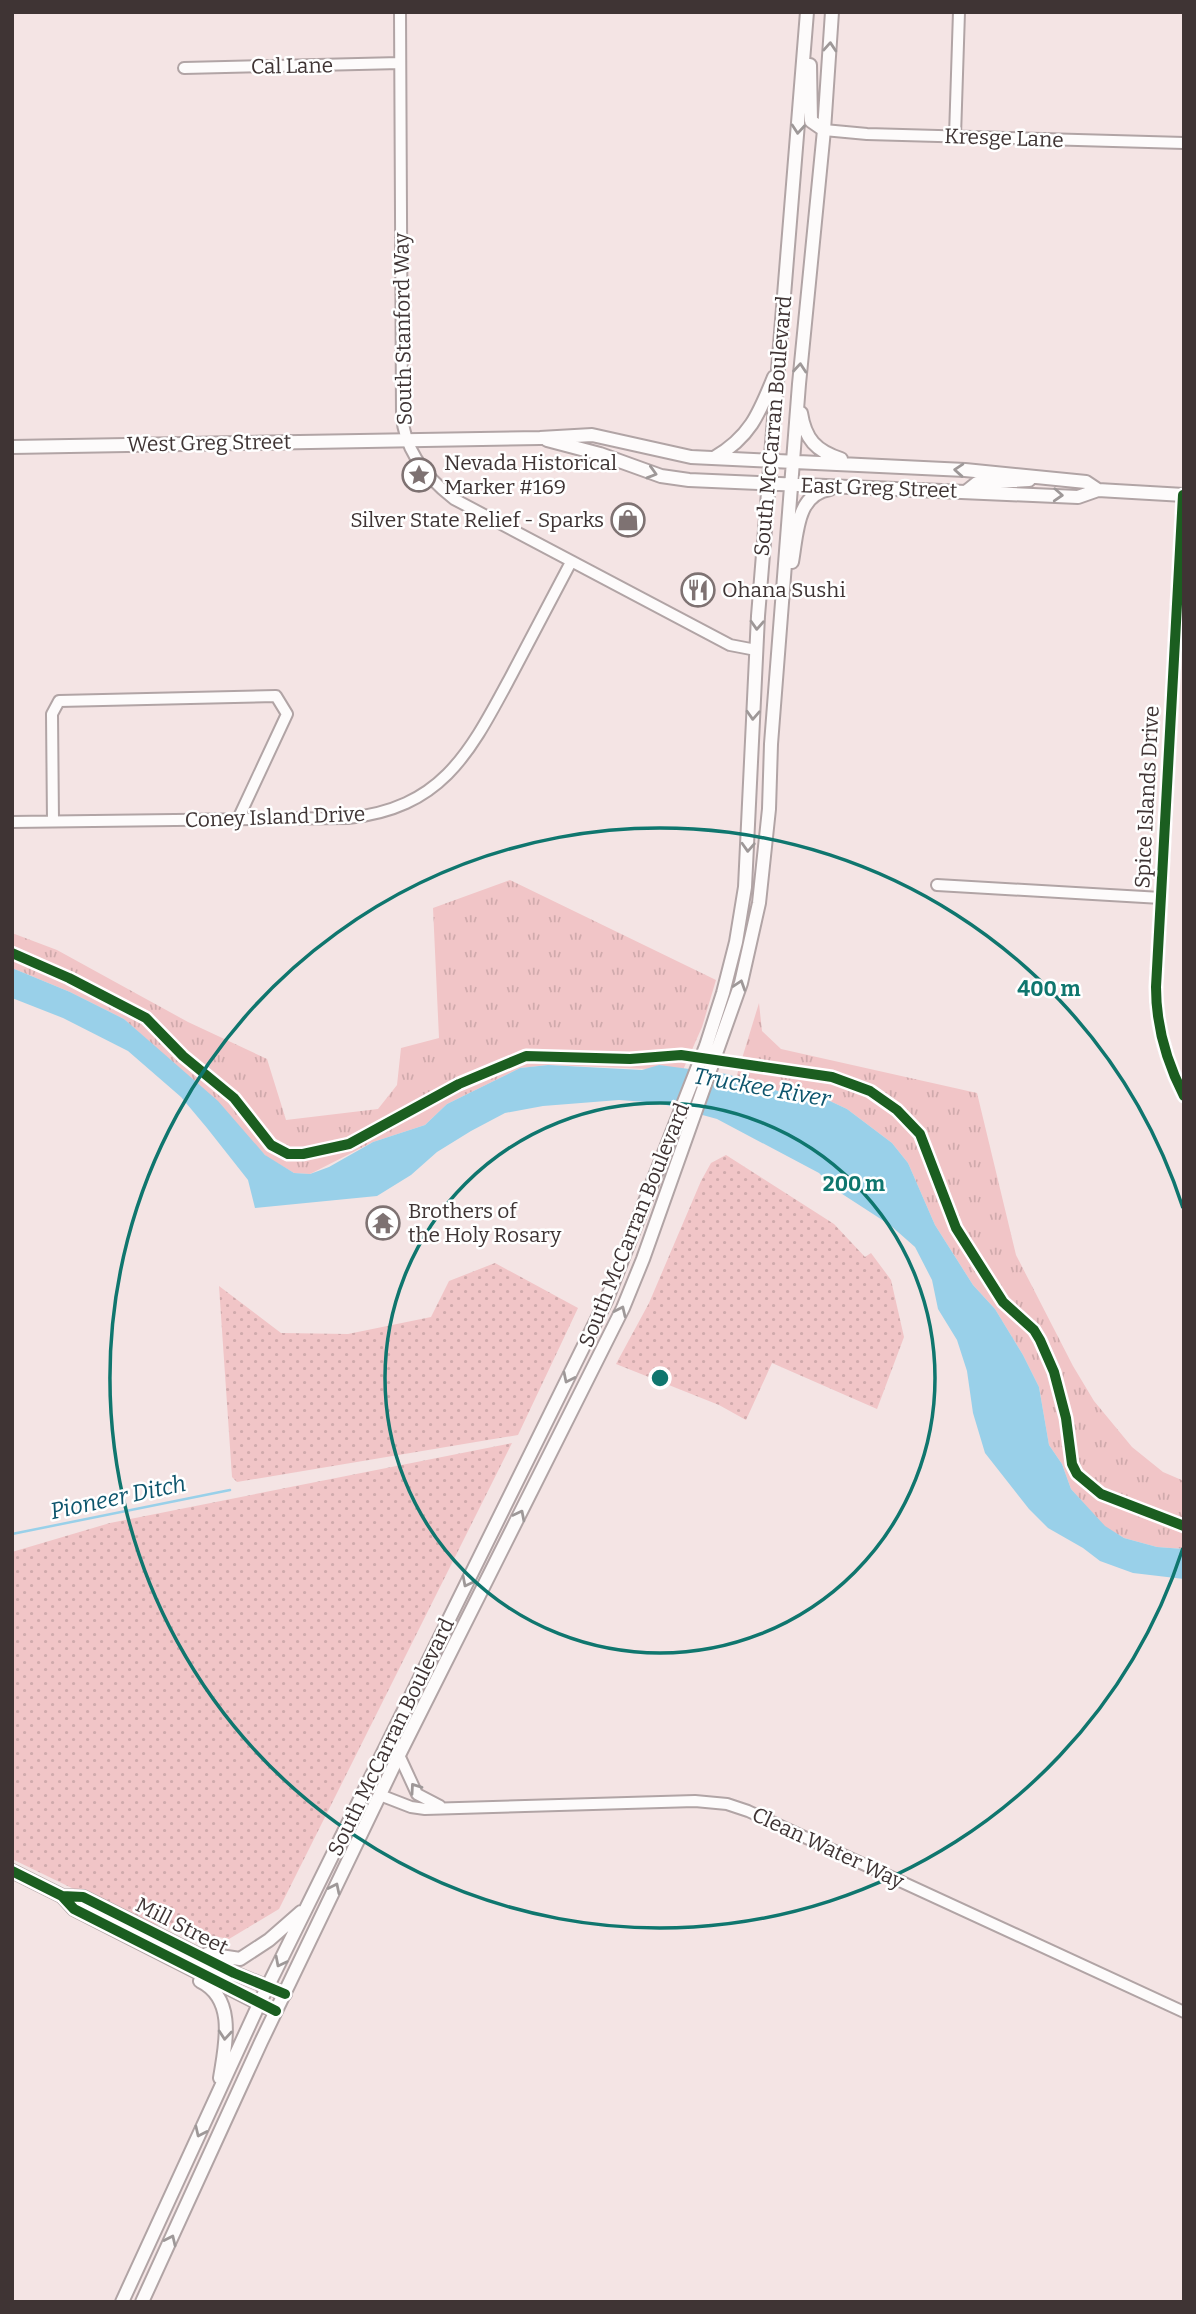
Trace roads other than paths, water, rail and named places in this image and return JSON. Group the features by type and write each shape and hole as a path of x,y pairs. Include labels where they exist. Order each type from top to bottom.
{"main road":[{"name":"South McCarran Boulevard","path":"122,2302 267,1987 579,1357 627,1252 672,1135 741,983 759,903 769,809 779,632 832,12"},
{"name":"South McCarran Boulevard","path":"142,2302 276,2011 399,1755 595,1364 643,1259 685,1140 712,1048 731,967 745,887 756,650 807,19"},
{"path":"807,19 811,121 824,130"},
{"path":"714,458 738,443 764,402 779,367"},
{"path":"798,397 805,432 815,446 858,464"},
{"name":"East Greg Street","path":"407,439 592,435 669,453 714,458 858,464 1043,478 1086,482 1098,490"},
{"name":"East Greg Street","path":"540,438 600,454 661,476 689,480 1078,497 1098,490 1184,495"},
{"name":"West Greg Street","path":"12,447 407,439"},
{"path":"967,491 977,483 1015,483 1043,478"},
{"path":"779,632 802,510 817,492 856,487"},
{"path":"579,1357 595,1364"},
{"name":"Mill Street","path":"12,1871 62,1896 75,1909 276,2011"},
{"name":"Mill Street","path":"62,1896 83,1897 177,1945 285,1994"},
{"path":"177,1945 225,1958 240,1959 269,1940 309,1904"},
{"path":"158,1951 173,1968 207,1985 222,2001 226,2024 218,2094"}],"street":[{"name":"South Stanford Way","path":"400,12 402,415 407,439 429,477 454,499 730,645 756,650"},
{"path":"955,136 959,12"},
{"name":"Cal Lane","path":"184,68 400,63"},
{"name":"Kresge Lane","path":"824,130 859,134 1184,144"},
{"name":"Spice Islands Drive","path":"1184,495 1156,987 1158,1020 1170,1067 1184,1096"},
{"name":"Coney Island Drive","path":"12,822 366,816 405,804 440,783 475,743 571,562"},
{"path":"53,821 52,714 58,701 276,696 287,714 238,819"},
{"path":"937,885 1161,898"},
{"name":"Clean Water Way","path":"399,1755 417,1794 433,1804 446,1806"},
{"name":"Clean Water Way","path":"380,1795 418,1808 695,1801 727,1804 748,1811 1184,2012"}],"water":[{"name":"Truckee River","path":"12,968 70,992 124,1019 218,1101 265,1155 294,1173 310,1174 329,1167 373,1142 425,1125 447,1104 520,1068 548,1065 642,1070 659,1065 727,1074 784,1093 817,1095 847,1109 892,1143 908,1163 935,1225 973,1285 995,1309 1023,1355 1039,1387 1049,1445 1062,1464 1071,1489 1105,1526 1124,1538 1157,1547 1184,1549 1184,1579 1133,1573 1100,1561 1048,1528 1029,1509 985,1453 973,1413 967,1371 957,1340 938,1309 932,1280 915,1247 890,1225 836,1190 819,1173 717,1119 659,1103 619,1100 543,1106 505,1113 437,1152 411,1175 377,1196 255,1208 248,1180 181,1097 128,1051 63,1018 12,998"}],"waterway":[{"name":"Pioneer Ditch","path":"12,1534 230,1490"}],"place":[{"name":"Nevada Historical Marker #169","path":"419,475"},
{"name":"Silver State Relief - Sparks","path":"628,520"},
{"name":"Ohana Sushi","path":"698,590"},
{"name":"Brothers of the Holy Rosary","path":"383,1223"}]}
